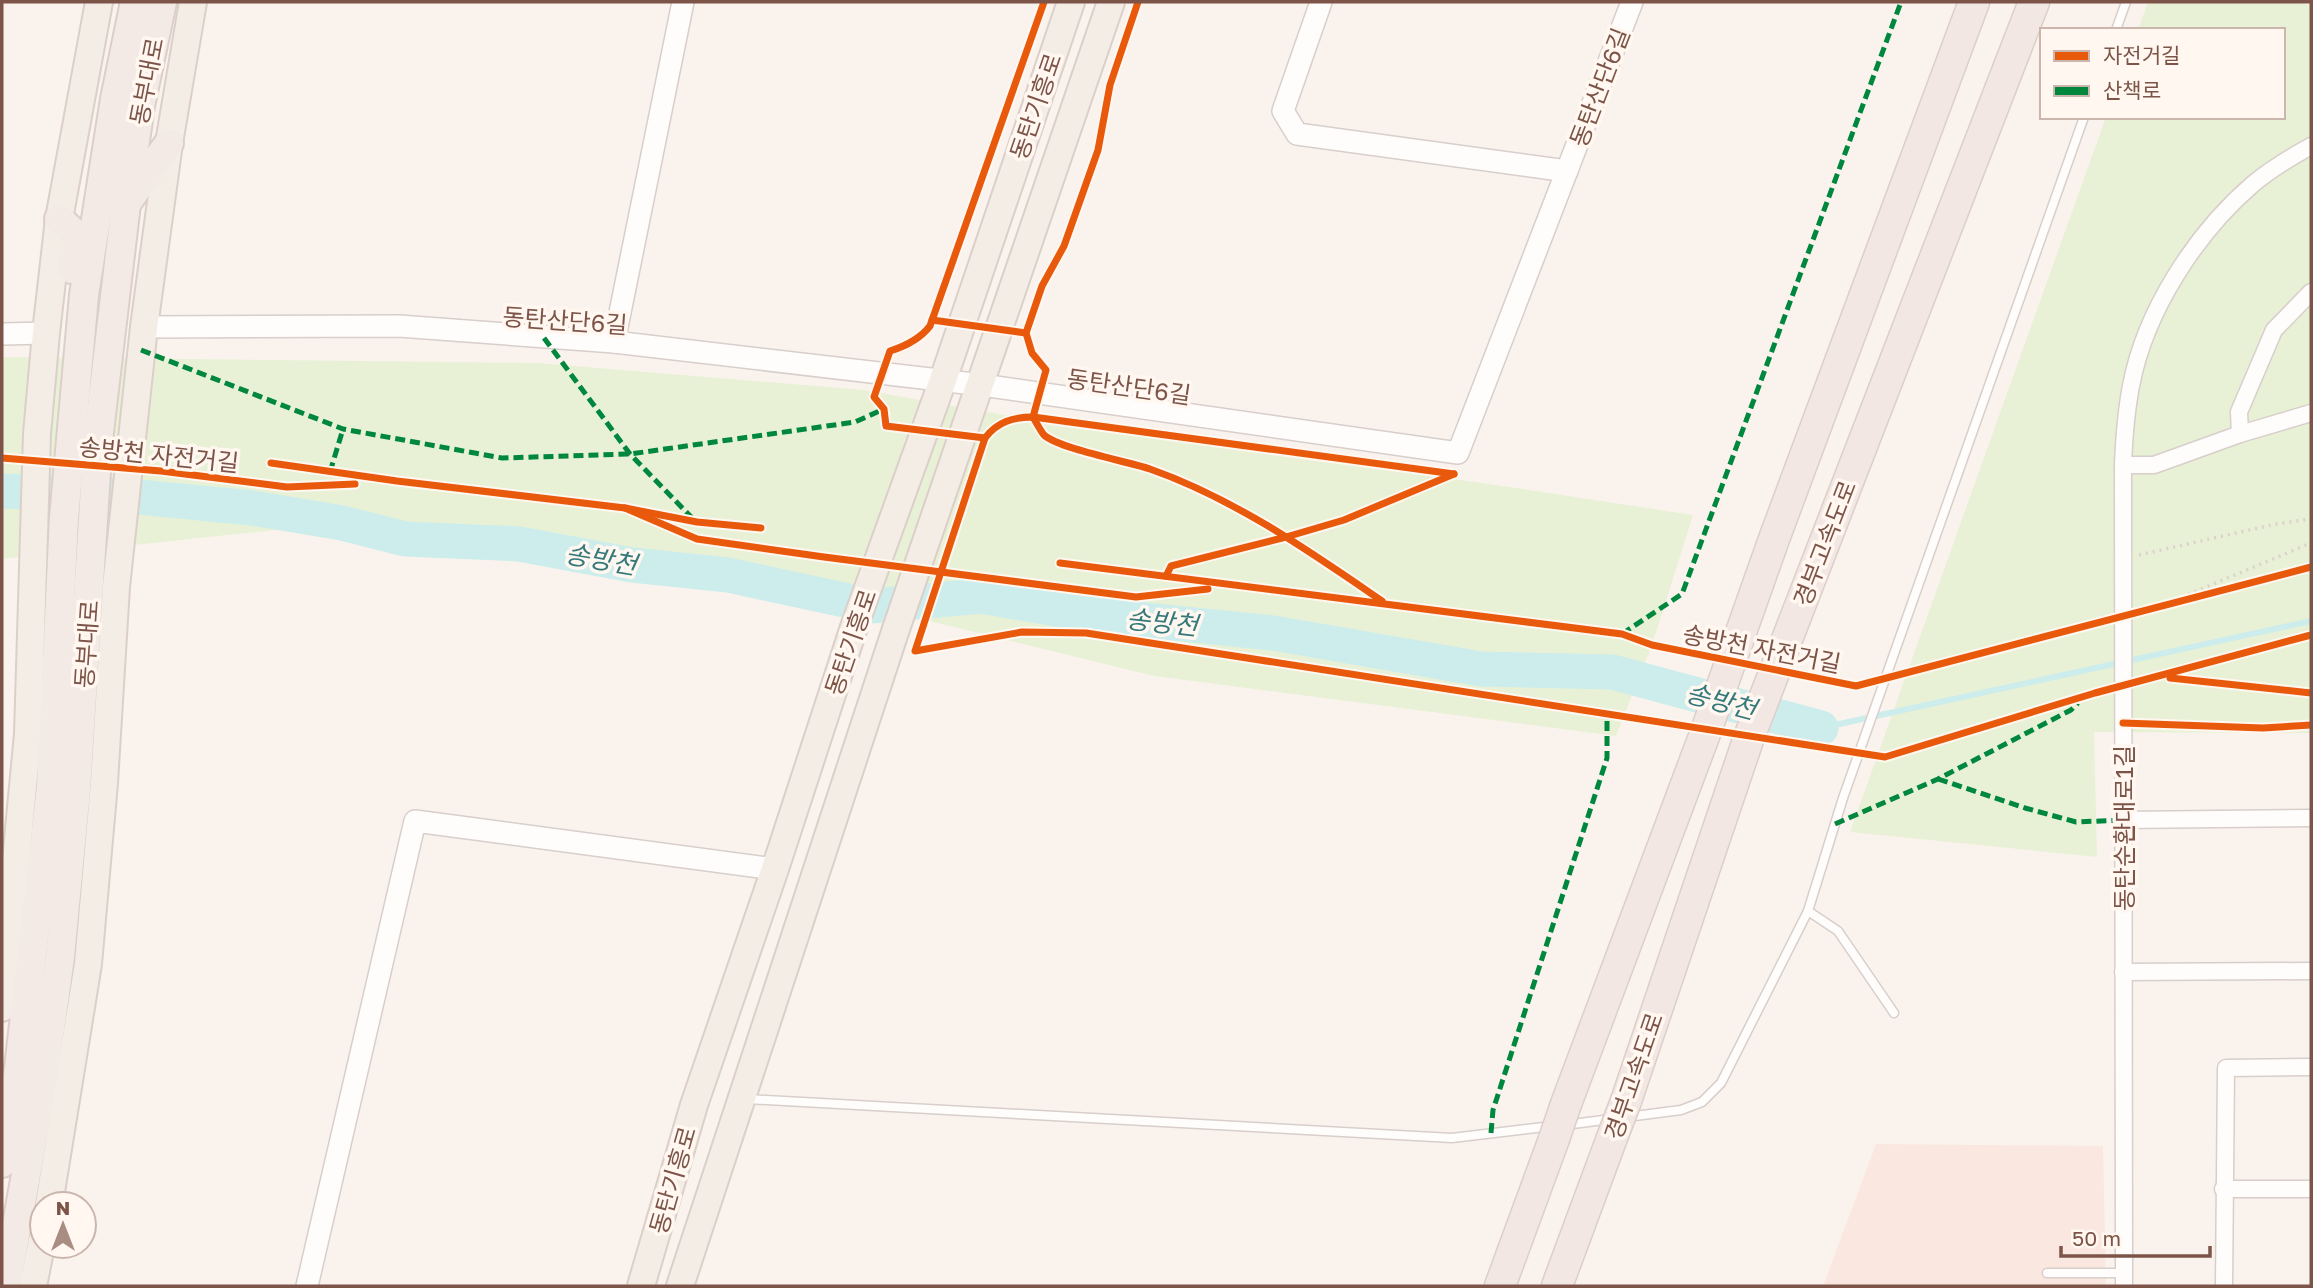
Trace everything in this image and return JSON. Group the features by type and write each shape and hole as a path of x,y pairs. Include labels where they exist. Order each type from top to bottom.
{"highway":[{"name":"동부대로","path":"2,1163 19,1068 51,788 71,424 84,295 115,99 135,2"},
{"name":"동부대로","path":"6,1286 43,1079 60,957 76,790 98,440 126,204 141,106 162,2"},
{"name":"경부고속도로","path":"1500,1286 1974,2"},
{"name":"경부고속도로","path":"1557,1286 1626,1101 1748,740 2034,2"},
{"path":"126,204 169,143"},
{"path":"60,219 76,235 59,393 71,424"}],"main road":[{"path":"2,1008 8,900 28,734 37,433 46,333 60,219 99,2"},
{"name":"동부대로","path":"51,1190 88,964 104,783 116,587 144,327 169,143 193,2"},
{"name":"동탄기흥로","path":"641,1286 694,1105 854,627 943,380 1071,2"},
{"name":"동탄기흥로","path":"680,1286 895,632 982,385 1111,2"},
{"path":"33,1286 38,1260"}],"street":[{"name":"동탄산단6길","path":"614,342 682,2"},
{"name":"동탄산단6길","path":"1321,2 1283,111 1297,134 1567,171"},
{"name":"동탄산단6길","path":"144,327 398,326 614,342 982,385 1458,453 1632,2"},
{"name":"동탄순환대로1길","path":"2124,1280 2123,465 2131,383 2146,338 2169,287 2187,258 2230,206 2254,183 2284,161 2311,146"},
{"path":"2240,434 2239,412 2274,330 2311,292"},
{"path":"2,334 46,333"},
{"path":"2123,465 2154,465 2240,434 2311,413"},
{"path":"2123,820 2311,818"},
{"path":"307,1286 415,821 775,869"},
{"path":"2123,972 2311,971"},
{"path":"2224,1286 2226,1068 2311,1067"},
{"path":"2224,1189 2311,1189"}],"lane":[{"path":"2117,28 2126,2"},
{"path":"741,1099 1452,1138 1681,1110 1702,1102 1721,1083 1808,911 1843,798 2083,119"},
{"path":"1808,911 1838,931 1894,1013"},
{"path":"2047,1273 2124,1280"}],"path":[{"path":"2123,559 2276,523 2311,519"},
{"path":"2156,608 2311,543"},
{"path":"2144,611 2221,591"}],"shaded area":[{"path":"1876,1144 2103,1146 2106,1286 1823,1286"}],"green space":[{"path":"2148,2 2294,2 2311,5 2311,733 2094,732 2097,857 1850,832 2105,119 2285,119 2285,28 2139,28"},
{"path":"2,357 538,363 864,390 1044,422 1693,515 1652,645 1616,736 1154,676 836,598 342,523 2,559"}],"waterway":[{"name":"송방천","path":"2,491 139,497 252,508 342,523 405,539 519,544 632,565 728,575 872,606 981,596 1085,614 1273,633 1481,669 1612,672 1821,728"},
{"name":"송방천","path":"1821,728 2311,621"}],"marked path":[{"path":"1622,634 1682,594 1901,2"},
{"path":"544,338 630,454 694,520"},
{"path":"141,350 343,429 502,458 630,454 855,422 884,409"},
{"path":"330,472 343,429"},
{"path":"1835,824 1938,779 2071,710 2078,703"},
{"path":"1491,1133 1493,1110 1607,758 1607,714"},
{"path":"1938,779 2076,822 2123,820"}],"cycle path":[{"path":"985,438 886,426 884,409 874,397 890,351 922,335 930,326 1044,2"},
{"path":"1138,2 1110,85 1098,150 1064,246 1042,286 1026,333 1032,353 1046,370 1033,417 1044,435 1052,440 1078,450 1150,469 1212,495 1299,545 1382,601"},
{"path":"932,320 1026,333"},
{"path":"1454,474 1033,417 1012,419 1000,424 985,438 915,651 1022,632 1086,633 1885,757 2095,693 2311,635"},
{"name":"송방천 자전거길","path":"2,458 161,471 287,487 355,484"},
{"path":"271,463 625,508 697,522 761,528"},
{"path":"1166,576 1171,566 1344,520 1454,474"},
{"path":"625,508 697,539 824,557 1136,597 1208,589"},
{"name":"송방천 자전거길","path":"1060,563 1622,634 1652,645 1856,686 2311,567"},
{"path":"2170,678 2311,693"},
{"path":"2123,723 2263,728 2311,725"}]}
